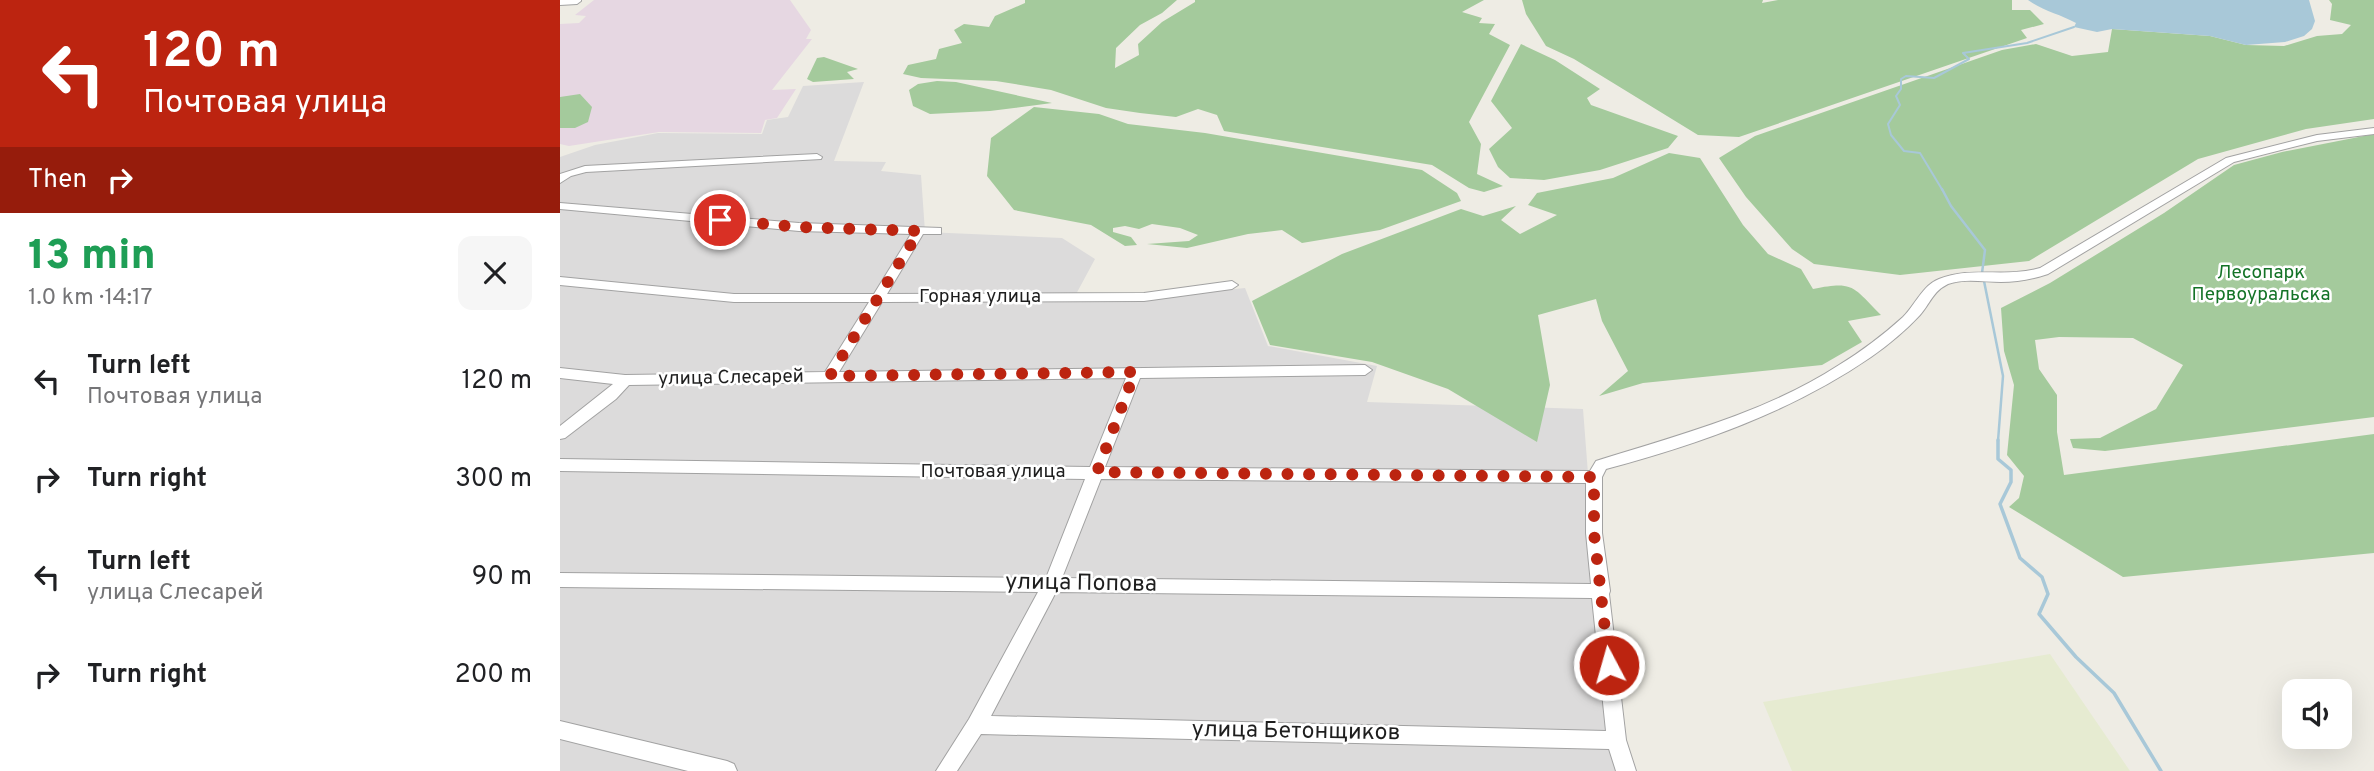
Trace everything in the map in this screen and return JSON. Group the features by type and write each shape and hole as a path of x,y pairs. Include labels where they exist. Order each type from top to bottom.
{"street":[{"path":"560,2 577,1"},
{"path":"1626,771 1616,740 1594,533 1594,477 1601,465 1683,441 1783,400 1822,380 1870,351 1918,308 1928,290 1948,279 2025,277 2045,271 2230,160 2317,138 2374,131"},
{"path":"560,180 567,174 585,169 817,157"},
{"path":"560,206 799,227 937,230"},
{"path":"830,376 919,231"},
{"name":"Горная улица","path":"560,281 734,298 1143,297 1232,285"},
{"name":"улица Слесарей","path":"560,373 625,380 1365,370"},
{"path":"946,771 976,725 1052,583 1135,372"},
{"path":"560,434 611,395 625,380"},
{"name":"Почтовая улица","path":"564,467 1594,477"},
{"name":"улица Попова","path":"560,580 1052,583 1602,591"},
{"name":"улица Бетонщиков","path":"976,725 1616,740"},
{"path":"560,730 727,771"}],"shaded area":[{"path":"594,0 790,0 811,30 806,39 812,39 772,90 796,89 777,118 765,120 761,133 659,132 569,146 560,144 560,24 579,23 586,16 575,15"},
{"path":"864,82 834,161 886,162 881,171 921,175 925,232 1062,238 1095,259 1074,298 1143,299 1245,288 1268,346 1377,366 1367,402 1583,409 1594,551 1622,771 560,771 560,157 595,145 658,133 762,134 767,120 788,117 803,86"}],"green space":[{"path":"1025,0 1177,0 1162,13 1140,25 1116,48 1115,68 1139,55 1138,44 1162,22 1195,0 1484,0 1462,12 1482,18 1479,23 1495,24 1489,34 1510,45 1469,122 1481,144 1477,174 1503,186 1484,192 1469,188 1432,165 1224,131 1217,115 1198,109 1176,117 1140,113 1106,108 1051,90 996,81 921,78 903,74 908,65 936,59 939,49 962,43 954,30 964,24 989,27 995,16 1025,3"},
{"path":"1522,0 1763,0 1762,3 1778,0 2012,0 2012,10 2030,10 2044,24 2021,30 2027,38 1739,137 1698,135 1574,59 1546,46 1526,14"},
{"path":"2329,0 2374,0 2374,119 2306,129 2198,159 2029,261 1900,275 1814,264 1792,249 1746,197 1719,158 1755,136 2002,50 2036,44 2072,56 2108,52 2112,29 2210,36 2246,45 2284,46 2317,36 2342,34 2351,25 2330,20 2332,4"},
{"path":"1521,44 1555,60 1600,89 1587,98 1591,105 1678,136 1668,148 1600,170 1544,180 1510,178 1498,167 1489,149 1512,128 1491,101"},
{"path":"824,57 858,69 847,72 854,79 813,82 807,79 817,58"},
{"path":"956,82 1052,103 990,111 930,114 913,106 909,90 918,84"},
{"path":"580,94 592,107 588,122 575,128 560,128 560,97"},
{"path":"1034,107 1099,114 1128,124 1205,133 1422,170 1457,193 1461,201 1380,230 1302,243 1282,230 1248,234 1187,248 1147,244 1189,241 1198,235 1180,228 1152,224 1139,229 1125,226 1113,228 1113,232 1131,237 1137,245 1125,246 1091,225 1014,210 987,176 991,138"},
{"name":"Лесопарк Первоуральска","path":"2374,134 2374,417 2105,451 2073,448 2070,439 2100,438 2156,409 2183,365 2133,338 2059,337 2035,340 2039,369 2057,395 2057,432 2064,475 2374,434 2374,553 2123,577 2009,507 2019,498 2024,476 2007,455 2014,385 2004,351 2001,308 2050,283 2164,213 2234,165 2282,152"},
{"path":"1669,153 1700,158 1743,225 1768,254 1801,269 1813,289 1845,286 1858,292 1881,315 1848,321 1862,342 1822,365 1643,383 1599,396 1628,371 1602,321 1596,299 1538,315 1550,385 1537,442 1448,389 1372,362 1270,345 1252,301 1342,254 1461,209 1483,216 1516,206 1501,220 1520,234 1557,215 1528,205 1537,193 1613,178"},
{"path":"2050,654 2130,771 1792,771 1763,702"}],"water":[{"path":"2028,0 2309,0 2315,21 2312,29 2304,36 2285,42 2246,45 2210,36 2112,29 2097,32 2074,27 2076,23"}],"waterway":[{"path":"1943,191 1920,153 1904,151 1891,135 1888,124 1900,105 1896,96 1901,89 1901,79 1906,76 1934,78 1969,59 1963,53 2027,43 2074,27"},
{"path":"1942,189 1951,206 1985,250 1982,273"},
{"path":"1984,281 2003,376 1998,441"},
{"path":"1998,441 1998,459 2011,470 2011,482 2000,504 2020,558 2042,577 2048,594 2039,614 2076,657 2114,693 2161,771"}],"route":[{"path":"720,220 799,227 919,231 830,376 1135,372 1097,472 1594,477 1594,533 1609,665"}]}
